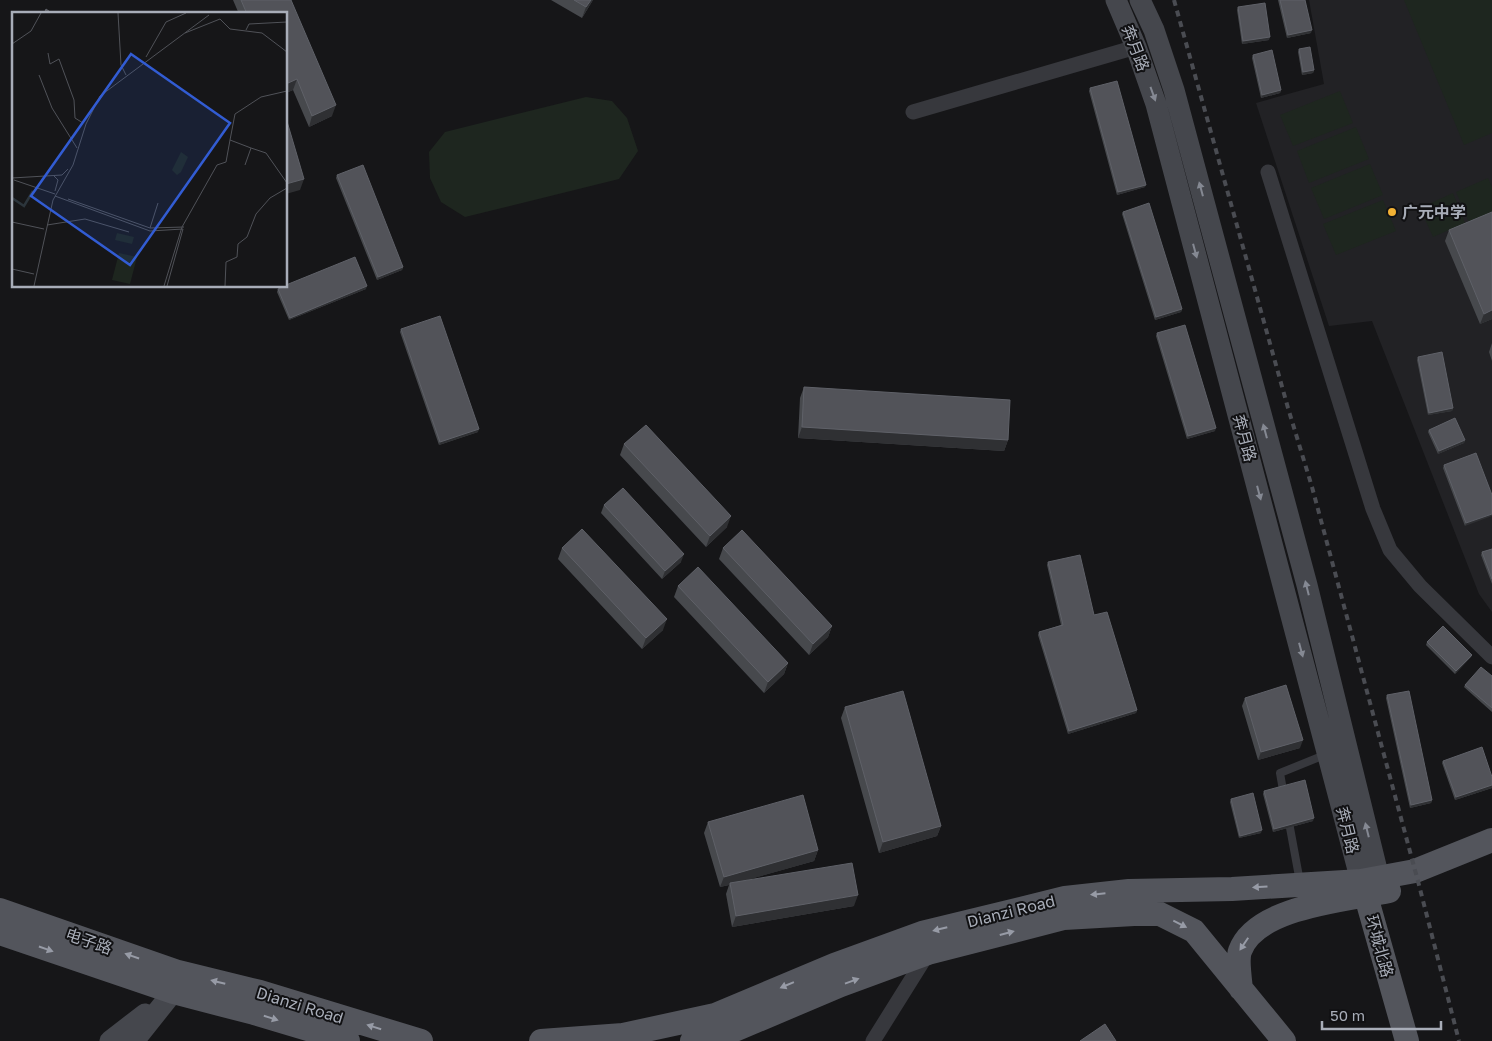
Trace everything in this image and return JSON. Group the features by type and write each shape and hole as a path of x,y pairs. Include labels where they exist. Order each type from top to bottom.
{"main road":[{"name":"Dianzi Road","path":"1369,885 1415,871 1492,840"},
{"name":"Dianzi Road","path":"541,1041 623,1035 715,1015 834,965 922,933 1065,898 1129,891 1232,889 1300,884 1420,885 1492,856"},
{"path":"1241,990 1240,952 1252,932 1276,917 1369,885"},
{"name":"环城北路","path":"1369,885 1375,928 1407,1041"},
{"path":"1302,908 1354,917 1375,928"},
{"name":"电子路","path":"0,910 175,982"},
{"name":"Dianzi Road","path":"692,1041 727,1037 840,985 928,953 1064,918 1160,914 1194,931 1284,1041"},
{"name":"电子路","path":"0,933 175,982"},
{"name":"Dianzi Road","path":"175,982 254,1013 348,1041"},
{"name":"Dianzi Road","path":"175,982 260,992 421,1041"}],"street":[{"name":"奔月路","path":"1116,0 1136,47 1156,104 1329,753 1369,885"},
{"path":"1140,0 1154,30 1177,99 1307,585 1369,885"},
{"path":"913,112 1136,47"},
{"path":"1268,172 1373,509 1390,550 1420,586 1492,656"},
{"path":"873,1041 928,953"},
{"path":"110,1041 175,982"},
{"path":"134,1041 175,982"}],"lane":[{"path":"1285,801 1280,773 1329,753"},
{"path":"1287,810 1300,884"}],"shaded area":[{"name":"广元中学","path":"1309,0 1492,0 1492,612 1479,594 1372,321 1329,326 1256,103 1324,84"},
{"path":"1404,0 1492,0 1492,133 1464,145"},
{"path":"1340,91 1353,123 1293,146 1280,115"},
{"path":"586,97 612,101 627,118 638,151 619,179 465,217 441,202 430,178 429,152 445,132"},
{"path":"1356,127 1369,159 1309,183 1297,151"},
{"path":"1370,164 1383,195 1324,219 1311,188"},
{"path":"1488,178 1492,187 1492,212 1469,222 1456,192"},
{"path":"1453,193 1465,223 1433,237 1420,208"},
{"path":"1383,200 1396,231 1336,255 1323,224"}],"building":[{"path":"241,0 291,0 336,105 312,116 297,79 288,83 288,12 246,12"},
{"path":"574,0 591,0 586,7"},
{"path":"1280,0 1305,0 1312,30 1288,35"},
{"path":"1265,3 1270,37 1243,41 1238,7"},
{"path":"1310,47 1314,70 1303,72 1299,49"},
{"path":"1272,50 1281,90 1262,95 1253,55"},
{"path":"1117,81 1146,185 1118,192 1090,88"},
{"path":"288,125 304,179 288,183"},
{"path":"363,165 403,267 378,277 337,175"},
{"path":"1149,203 1182,309 1156,317 1123,212"},
{"path":"1492,212 1492,310 1484,314 1449,230"},
{"path":"355,257 367,286 290,318 278,289 288,288 288,284"},
{"path":"440,316 479,429 440,442 401,329"},
{"path":"1185,325 1216,428 1188,436 1157,333"},
{"path":"1442,352 1453,408 1429,413 1418,357"},
{"path":"804,387 1010,400 1008,440 802,427"},
{"path":"1455,418 1465,440 1439,451 1429,430"},
{"path":"646,425 731,516 710,536 624,444"},
{"path":"1476,453 1492,495 1492,514 1466,523 1444,465"},
{"path":"623,488 684,554 665,571 604,505"},
{"path":"582,529 667,619 646,638 562,548"},
{"path":"742,530 832,626 813,644 723,548"},
{"path":"1492,549 1492,579 1482,552"},
{"path":"1080,555 1094,615 1107,612 1137,710 1069,731 1039,632 1063,625 1048,562"},
{"path":"698,567 788,663 768,682 678,586"},
{"path":"1443,626 1472,655 1456,671 1427,642"},
{"path":"1481,667 1492,676 1492,708 1465,685"},
{"path":"1286,685 1303,740 1261,752 1245,698"},
{"path":"903,691 941,826 883,842 845,707"},
{"path":"1409,691 1432,800 1411,805 1387,695"},
{"path":"1482,747 1492,777 1492,785 1456,797 1443,761"},
{"path":"1305,780 1314,818 1274,829 1264,791"},
{"path":"1253,793 1262,830 1240,836 1231,799"},
{"path":"803,795 818,850 724,877 708,822"},
{"path":"852,863 858,895 736,916 730,883"},
{"path":"1105,1024 1116,1041 1080,1041"}],"railway":[{"path":"1174,0 1288,408 1312,487 1459,1041"}],"place":[{"name":"广元中学","path":"1392,212"}]}
